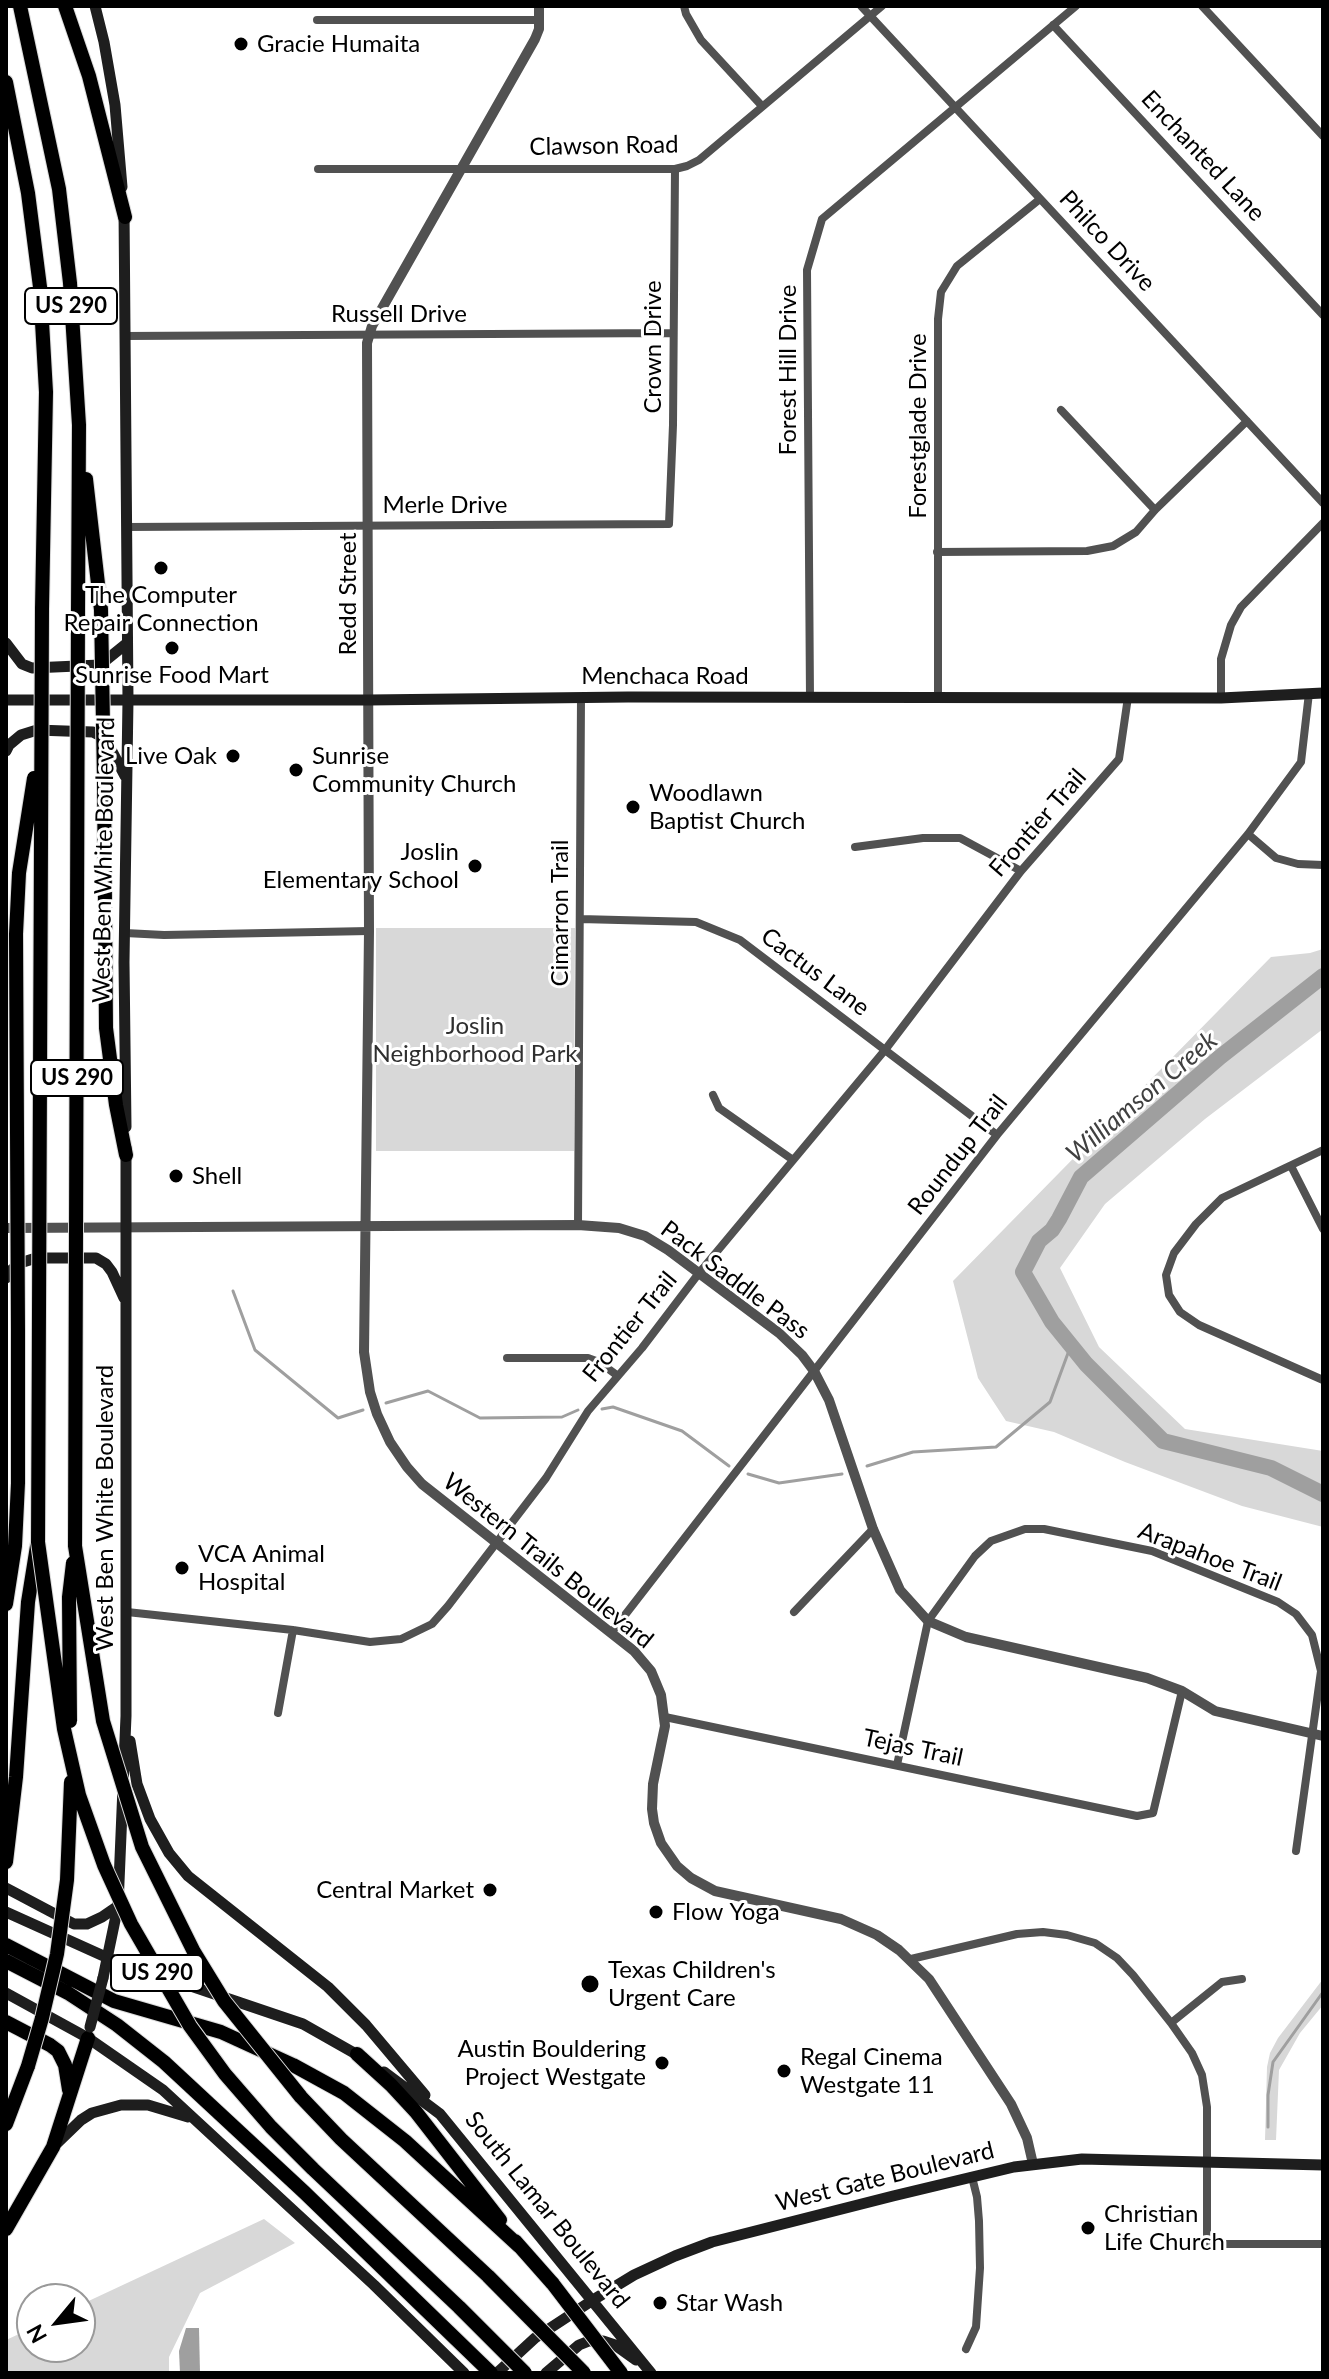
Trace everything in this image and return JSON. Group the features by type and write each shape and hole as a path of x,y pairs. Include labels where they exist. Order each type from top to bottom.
{"highway":[{"name":"US 290","path":"20,6 59,189 70,283 79,425 75,1546 103,1721 142,1847 168,1904 224,2001 301,2097 341,2139 488,2276 584,2373"},
{"path":"65,6 89,76 125,217"},
{"name":"US 290","path":"6,82 28,193 40,287 46,392 41,735 38,1542 64,1729 79,1795 104,1865 131,1924 190,2026 271,2127 525,2373"},
{"path":"79,425 101,610 106,1028 126,1155"},
{"path":"6,1604 16,1530 16,934 19,873 41,735"},
{"path":"6,1862 16,1777 28,1602 38,1542"},
{"path":"6,2124 42,2018 57,1954 67,1880 71,1801 69,1597 75,1546"},
{"path":"6,1945 114,2001 221,2032 293,2065 344,2093 405,2141 519,2246"},
{"path":"6,1961 80,2001 164,2062 491,2373"},
{"path":"6,2022 58,2051 65,2065 70,2095"},
{"path":"6,2229 53,2147 89,2033"},
{"path":"357,2054 416,2112 621,2373"}],"main road":[{"name":"West Ben White Boulevard","path":"89,2033 118,1906 127,1612 125,217 115,105 95,6"},
{"path":"6,643 22,664 32,668 100,665 126,644"},
{"name":"Menchaca Road","path":"6,700 1221,698 1323,693"},
{"path":"6,751 21,735 37,730 93,732 105,738 127,780"},
{"path":"6,1278 20,1263 36,1258 96,1258 112,1272 126,1303"},
{"name":"West Ben White Boulevard","path":"126,1716 137,1784 150,1819 169,1853 205,1891 328,1987 383,2044 440,2114"},
{"path":"6,1888 74,1924 87,1924 118,1906"},
{"name":"South Lamar Boulevard","path":"6,1912 108,1958 303,2024 357,2054 415,2093 440,2114 649,2370"},
{"path":"6,1993 89,2033 163,2090 374,2285 464,2373"},
{"path":"53,2147 92,2113 121,2105 148,2105 193,2118"},
{"name":"West Gate Boulevard","path":"497,2373 535,2338 593,2300 644,2270 701,2246 972,2177 1033,2164 1082,2159 1323,2165"},
{"path":"546,2373 579,2345 589,2341 615,2345 649,2370"}],"street":[{"name":"Redd Street","path":"367,1226 369,700 366,350 369,335 535,39 539,6"},
{"path":"684,6 701,40 762,106"},
{"name":"Philco Drive","path":"861,6 1323,503"},
{"name":"Clawson Road","path":"318,169 675,169 687,166 699,160 882,6"},
{"name":"Forest Hill Drive","path":"810,698 807,270 822,219 1076,6"},
{"path":"1202,6 1323,136"},
{"path":"317,20 539,20"},
{"name":"Enchanted Lane","path":"1053,25 1323,315"},
{"name":"Crown Drive","path":"669,524 675,169"},
{"name":"Forestglade Drive","path":"938,698 938,319 941,292 957,266 1040,199"},
{"name":"Russell Drive","path":"124,336 673,333"},
{"path":"1061,410 1155,510"},
{"path":"937,552 1087,551 1113,546 1136,532 1247,421"},
{"path":"1221,698 1221,659 1225,641 1241,607 1323,523"},
{"name":"Merle Drive","path":"126,527 669,524"},
{"name":"Roundup Trail","path":"611,1633 997,1135 1248,834 1301,762 1309,693"},
{"name":"Cimarron Trail","path":"578,1225 581,697"},
{"name":"Frontier Trail","path":"127,1612 293,1630 370,1642 411,1636 440,1616 546,1478 578,1423 885,1050 1021,871 1119,759 1128,697"},
{"path":"1248,834 1276,858 1298,864 1323,865"},
{"path":"855,847 923,838 960,838 1021,871"},
{"name":"Cactus Lane","path":"580,919 696,922 740,940 997,1135"},
{"path":"125,933 369,931"},
{"path":"713,1095 719,1108 793,1160"},
{"path":"1323,1150 1222,1198 1196,1224 1174,1253 1166,1275 1169,1295 1180,1312 1199,1325 1323,1380"},
{"path":"1291,1166 1323,1229"},
{"name":"Pack Saddle Pass","path":"6,1228 578,1225 619,1228 645,1236 779,1333 814,1371 829,1400 873,1529 900,1590 928,1621 966,1637 1147,1678 1182,1691 1215,1711 1318,1735"},
{"name":"Western Trails Boulevard","path":"367,1226 364,1352 367,1379 377,1414 396,1452 422,1484 634,1651 651,1671 661,1695 665,1717 653,1784 652,1809 666,1851 691,1878 715,1891 852,1923 883,1938 911,1959 929,1979 1011,2104 1027,2138 1033,2164"},
{"path":"507,1358 588,1358 618,1376"},
{"path":"794,1612 873,1529"},
{"name":"Arapahoe Trail","path":"928,1621 975,1556 991,1541 1025,1529 1044,1529 1152,1551 1278,1602 1296,1614 1312,1635 1321,1671 1318,1735 1296,1851"},
{"path":"897,1765 928,1621"},
{"path":"278,1713 293,1630"},
{"name":"Tejas Trail","path":"665,1717 1137,1816 1153,1813 1182,1691"},
{"path":"911,1959 1017,1934 1043,1932 1095,1943 1117,1958 1171,2023 1192,2053 1202,2075 1207,2107 1207,2244 1323,2244"},
{"path":"1171,2023 1222,1982 1242,1979"},
{"path":"966,2349 976,2327 980,2268 979,2221 972,2177"}],"green space":[{"name":"Joslin Neighborhood Park","path":"376,928 575,928 574,1151 376,1151"},
{"path":"1323,949 1323,1029 1205,1119 1105,1204 1060,1268 1099,1347 1185,1429 1323,1451 1323,1527 1242,1506 1054,1432 1006,1421 978,1378 953,1281 1271,957"},
{"path":"1323,1979 1323,2005 1300,2033 1279,2070 1276,2140 1265,2140 1270,2053"},
{"path":"264,2219 295,2243 200,2293 169,2357 169,2373 6,2373 6,2340 16,2335 16,2363 96,2363 96,2298"}],"shaded area":[{"path":"186,2328 199,2328 200,2373 180,2373 179,2351"}],"waterway":[{"name":"Williamson Creek","path":"1323,976 1220,1057 1081,1177 1059,1219 1039,1241 1023,1272 1052,1322 1086,1364 1163,1441 1271,1468 1323,1494"},
{"path":"233,1291 255,1350 338,1418 363,1410"},
{"path":"867,1466 913,1452 996,1447 1050,1402 1071,1345"},
{"path":"386,1403 428,1391 480,1418 562,1417 578,1410"},
{"path":"602,1409 613,1407 682,1431 729,1466"},
{"path":"748,1474 779,1483 842,1474"},
{"path":"1268,2127 1268,2095 1273,2062 1323,1992"}],"place":[{"name":"Gracie Humaita","path":"241,44"},
{"name":"The Computer Repair Connection","path":"161,568"},
{"name":"Sunrise Food Mart","path":"172,648"},
{"name":"Live Oak","path":"233,756"},
{"name":"Sunrise Community Church","path":"296,770"},
{"name":"Woodlawn Baptist Church","path":"633,807"},
{"name":"Joslin Elementary School","path":"475,866"},
{"name":"Shell","path":"176,1176"},
{"name":"VCA Animal Hospital","path":"182,1568"},
{"name":"Central Market","path":"490,1890"},
{"name":"Flow Yoga","path":"656,1912"},
{"name":"Texas Children's Urgent Care","path":"590,1984"},
{"name":"Austin Bouldering Project Westgate","path":"662,2063"},
{"name":"Regal Cinema Westgate 11","path":"784,2071"},
{"name":"Christian Life Church","path":"1088,2228"},
{"name":"Star Wash","path":"660,2303"}]}
